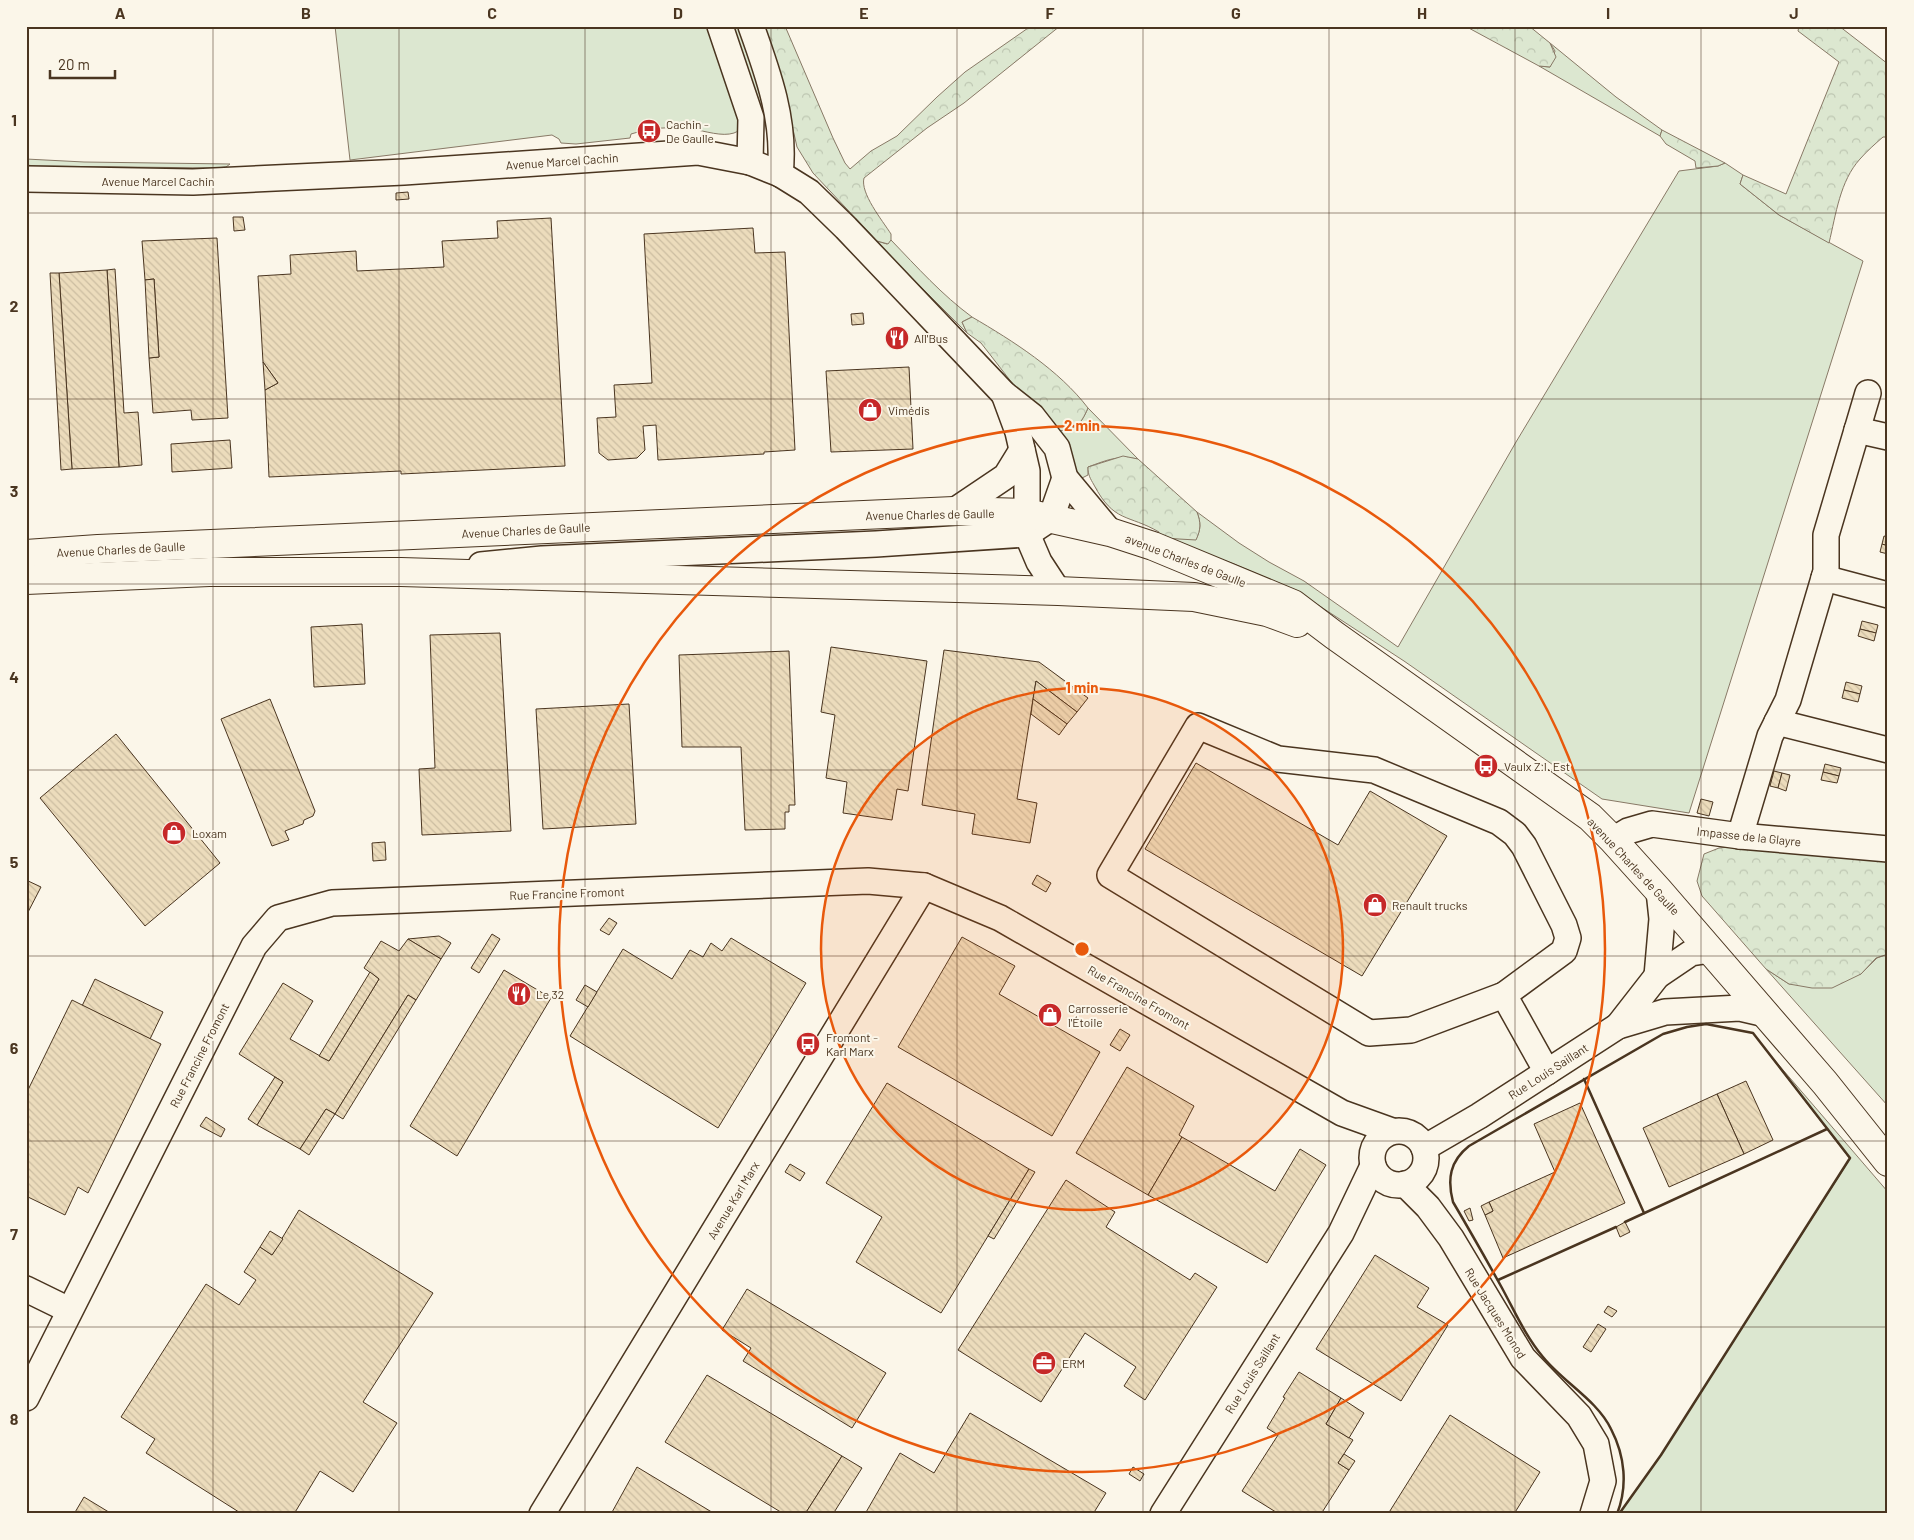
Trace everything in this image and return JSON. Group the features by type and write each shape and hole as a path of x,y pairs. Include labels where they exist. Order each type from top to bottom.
{"main road":[{"name":"Avenue Charles de Gaulle","path":"26,554 98,549 954,511 1034,522"},
{"name":"avenue Charles de Gaulle","path":"1034,522 1110,532 1162,550 1293,604 1590,817 1659,891 1766,1014 1825,1083 1888,1162"},
{"name":"Avenue Charles de Gaulle","path":"26,580 209,572 401,572 1058,591"},
{"name":"avenue Charles de Gaulle","path":"1058,591 1194,597 1267,612 1334,635"},
{"name":"avenue Charles de Gaulle","path":"1825,1083 1888,1135"}],"street":[{"path":"720,26 751,118 750,162"},
{"path":"751,26 766,67 777,110 782,155 780,174"},
{"name":"Avenue Marcel Cachin","path":"26,179 193,182 404,172 698,152 750,162 780,174 809,192 846,228 1004,394 1032,416 1056,448 1065,478 1110,532"},
{"path":"1740,836 1770,736 1788,700 1824,578 1826,571 1826,535 1868,392"},
{"name":"Avenue Marcel Cachin","path":"1004,394 1027,471 1039,562 1058,591"},
{"path":"1857,430 1888,437"},
{"path":"954,511 1006,476 1022,450"},
{"path":"1034,522 1065,478"},
{"name":"Avenue Charles de Gaulle","path":"401,572 542,559 1008,536 1034,522"},
{"path":"1824,578 1888,595"},
{"path":"1777,722 1888,750"},
{"path":"1198,726 1278,759 1374,770 1499,822 1515,834 1524,846 1564,925 1568,938 1564,951 1504,995 1412,1030 1369,1034 1110,875 1198,726"},
{"name":"Impasse de la Glayre","path":"1613,840 1628,831 1652,824 1740,836 1888,849"},
{"name":"Rue Francine Fromont","path":"26,1398 254,946 278,918 332,903 868,881 924,886 1000,918 1342,1113 1400,1158"},
{"name":"Avenue Karl Marx","path":"542,1514 924,886"},
{"path":"1657,976 1662,919 1659,891"},
{"name":"Rue Louis Saillant","path":"1618,1026 1657,976 1691,953 1710,950"},
{"path":"1504,995 1547,1072"},
{"name":"Rue Louis Saillant","path":"1163,1514 1341,1232 1400,1158 1479,1116 1618,1026 1665,1012 1740,1008 1766,1014"},
{"name":"Rue Jacques Monod","path":"1400,1158 1428,1208 1451,1238 1523,1358 1579,1416 1596,1444 1603,1480 1593,1514"},
{"path":"26,1289 69,1310"}],"green space":[{"path":"335,26 713,26 742,125 737,132 729,134 684,128 661,128 631,134 630,138 576,144 561,143 559,139 552,135 350,160"},
{"path":"726,26 741,26 745,37 766,113 761,125"},
{"path":"761,26 785,26 833,138 850,169 871,151 897,136 965,72 1031,26 1060,26 964,103 927,128 864,178 868,199 891,234 891,240 888,244 877,241 813,173 797,147 785,94"},
{"path":"1465,26 1529,26 1550,43 1556,57 1550,67 1539,66"},
{"path":"1799,26 1839,26 1888,64 1888,137 1883,137 1865,153 1853,168 1843,188 1829,243 1779,215 1740,184 1743,175 1786,194 1839,62 1798,31"},
{"path":"1550,43 1616,97 1662,130 1660,136 1539,66 1550,67 1555,51"},
{"path":"1662,130 1725,163 1718,166 1696,168 1695,161 1666,144 1660,136"},
{"path":"26,159 84,162 230,164 226,167 216,168 36,166 26,165"},
{"path":"1725,163 1743,175 1740,184 1779,215 1863,261 1689,813 1602,799 1404,661 1295,590 1234,564 1162,538 1196,539 1200,526 1197,512 1239,543 1304,581 1398,647 1516,442 1679,171 1718,166"},
{"path":"891,240 940,290 972,317 962,322 967,333 877,241 887,244"},
{"path":"972,317 1034,357 1076,394 1088,408 1077,426 1058,431 1016,388 981,343 967,333 962,322"},
{"path":"1088,408 1138,459 1118,458 1107,460 1088,467 1088,475 1082,478 1079,476 1058,431 1077,425"},
{"path":"1123,456 1138,459 1197,512 1200,526 1196,540 1162,538 1158,535 1159,532 1122,516 1108,506 1091,480 1088,467"},
{"path":"1729,847 1888,859 1888,954 1876,958 1861,974 1832,988 1812,988 1789,984 1766,969 1702,896 1697,881 1704,854 1719,848"},
{"path":"1888,954 1888,1106 1766,969 1789,984 1861,974 1877,958"},
{"path":"1765,1049 1888,1192 1888,1514 1619,1514 1661,1455 1850,1159"}],"building":[{"path":"408,192 409,199 396,200 396,193"},
{"path":"233,217 243,217 245,230 234,231"},
{"path":"551,218 565,466 401,474 401,471 269,477 265,390 278,383 263,362 258,276 291,274 290,255 356,251 357,271 444,267 442,241 498,238 497,221"},
{"path":"753,228 755,253 785,252 795,450 764,452 764,454 658,460 656,425 643,426 645,450 637,458 608,460 599,453 597,418 616,417 614,385 652,383 644,234"},
{"path":"217,238 228,418 192,420 191,410 153,413 149,358 159,357 154,279 145,280 142,241"},
{"path":"115,269 124,413 138,412 142,465 119,467 107,270"},
{"path":"107,270 119,467 72,469 59,273"},
{"path":"50,273 59,273 72,469 61,470"},
{"path":"154,279 159,357 149,358 145,280"},
{"path":"863,313 864,324 852,325 851,314"},
{"path":"263,362 278,383 265,390"},
{"name":"Vimédis","path":"909,367 913,449 831,452 826,371"},
{"path":"230,440 232,468 172,472 171,444"},
{"path":"1884,536 1888,537 1888,546 1882,544"},
{"path":"1882,544 1888,546 1888,554 1880,552"},
{"path":"1862,621 1878,625 1876,633 1860,629"},
{"path":"362,624 365,684 314,687 311,627"},
{"path":"1860,629 1876,633 1874,641 1858,636"},
{"path":"500,633 511,831 422,835 419,769 435,768 430,635"},
{"path":"831,647 927,661 908,791 897,789 892,820 843,813 847,782 826,778 835,715 821,712"},
{"path":"944,650 1039,662 1088,698 1077,712 1036,681 1017,799 1037,803 1030,843 972,834 975,814 922,805"},
{"path":"789,651 795,805 789,805 789,812 785,812 785,829 745,830 741,747 682,747 679,655"},
{"path":"1036,681 1077,712 1067,724 1033,699"},
{"path":"1846,682 1862,686 1860,694 1844,690"},
{"path":"1844,690 1860,694 1858,702 1842,698"},
{"path":"270,699 315,811 313,816 304,820 303,824 285,831 289,840 272,846 221,719"},
{"path":"1033,699 1067,724 1059,735 1031,714"},
{"path":"629,704 636,824 543,829 536,709"},
{"path":"116,734 220,863 145,926 40,798"},
{"path":"1196,763 1338,845 1370,791 1447,836 1362,976 1145,849"},
{"path":"1825,764 1841,768 1839,776 1823,772"},
{"path":"1774,771 1782,773 1778,788 1770,786"},
{"path":"1823,772 1839,776 1837,783 1821,780"},
{"path":"1782,773 1790,775 1786,791 1778,788"},
{"path":"1701,799 1713,802 1709,816 1697,813"},
{"path":"385,842 386,860 373,861 372,843"},
{"path":"1037,875 1051,883 1046,892 1032,884"},
{"path":"26,880 41,887 26,916"},
{"path":"609,918 617,923 609,935 600,930"},
{"path":"492,934 500,939 479,973 471,968"},
{"path":"439,936 451,943 441,959 408,939"},
{"path":"962,937 1015,966 999,994 1100,1052 1052,1136 898,1047"},
{"path":"731,938 806,983 718,1128 570,1036 623,949 672,979 690,950 703,957 711,943 722,951"},
{"path":"408,939 441,959 416,1000 408,995 335,1114 326,1109 300,1149 257,1125 283,1082 239,1054 283,983 313,1001 290,1039 329,1061 379,979 364,968 381,941 399,951"},
{"path":"504,970 551,998 457,1156 410,1126"},
{"path":"370,972 379,979 329,1061 319,1056"},
{"path":"95,979 163,1012 150,1039 82,1006"},
{"path":"585,985 597,992 588,1007 576,1000"},
{"path":"408,995 416,1000 343,1119 335,1114"},
{"path":"72,1000 161,1044 88,1193 78,1187 65,1215 26,1196 26,1094"},
{"path":"1120,1029 1130,1035 1120,1051 1110,1045"},
{"path":"1127,1067 1194,1106 1179,1135 1182,1137 1148,1195 1076,1153"},
{"path":"275,1077 283,1082 257,1125 248,1119"},
{"path":"1746,1081 1773,1140 1744,1154 1717,1094"},
{"path":"887,1083 1029,1169 941,1313 856,1262 882,1217 826,1183"},
{"path":"1717,1094 1744,1154 1669,1187 1643,1128"},
{"path":"1580,1103 1625,1203 1503,1258 1485,1215 1493,1211 1489,1202 1555,1172 1534,1124"},
{"path":"326,1109 335,1114 309,1155 300,1149"},
{"path":"206,1117 225,1129 221,1137 200,1126"},
{"path":"1182,1137 1275,1191 1300,1149 1326,1165 1267,1263 1148,1195"},
{"path":"790,1164 805,1173 800,1181 785,1172"},
{"path":"1029,1169 1035,1172 994,1239 988,1236"},
{"path":"1066,1180 1115,1212 1106,1227 1190,1280 1195,1273 1217,1287 1145,1400 1124,1386 1136,1367 1085,1333 1041,1402 958,1350"},
{"path":"1489,1202 1493,1211 1485,1215 1481,1206"},
{"path":"1470,1208 1473,1220 1469,1221 1464,1211"},
{"path":"299,1210 433,1293 363,1402 397,1423 353,1492 320,1471 294,1514 242,1514 146,1453 155,1439 121,1417 206,1284 239,1305 256,1280 244,1272 260,1247 272,1255"},
{"path":"1625,1222 1630,1232 1620,1237 1616,1227"},
{"path":"270,1231 283,1239 272,1255 260,1247"},
{"path":"1375,1255 1429,1288 1417,1307 1448,1325 1401,1401 1316,1349"},
{"path":"747,1289 886,1373 852,1428 743,1361 751,1348 722,1330"},
{"path":"1608,1306 1617,1311 1612,1317 1604,1312"},
{"path":"1598,1324 1606,1329 1591,1352 1583,1347"},
{"path":"1299,1372 1341,1398 1326,1424 1353,1440 1338,1463 1349,1470 1321,1514 1279,1514 1242,1491 1278,1435 1267,1428"},
{"path":"707,1375 842,1456 805,1514 784,1514 665,1442"},
{"path":"1341,1398 1364,1413 1349,1438 1326,1424"},
{"path":"970,1413 1106,1493 1093,1514 865,1514 900,1453 934,1473"},
{"path":"1450,1415 1540,1472 1514,1514 1388,1514"},
{"path":"1344,1454 1355,1461 1349,1470 1338,1463"},
{"path":"842,1456 862,1468 833,1514 805,1514"},
{"path":"637,1467 715,1514 611,1514"},
{"path":"1133,1467 1144,1474 1140,1481 1129,1474"},
{"path":"84,1497 112,1514 74,1514"}],"wall":[{"path":"1617,1514 1624,1482 1622,1460 1616,1439 1597,1409 1551,1366 1526,1333 1453,1202 1450,1178 1454,1164 1469,1146 1663,1034 1706,1024 1753,1033 1850,1158 1661,1455 1619,1514"},
{"path":"1584,1079 1644,1213"},
{"path":"1625,1222 1827,1129"},
{"path":"1498,1280 1616,1227"}],"place":[{"name":"Cachin - De Gaulle","path":"649,131"},
{"name":"All'Bus","path":"897,338"},
{"name":"Vimédis","path":"870,410"},
{"name":"Vaulx Z.I. Est","path":"1486,766"},
{"name":"Loxam","path":"174,833"},
{"name":"Renault trucks","path":"1375,905"},
{"name":"Le 32","path":"519,994"},
{"name":"Carrosserie l'Étoile","path":"1050,1015"},
{"name":"Fromont - Karl Marx","path":"808,1044"},
{"name":"ERM","path":"1044,1363"}]}
